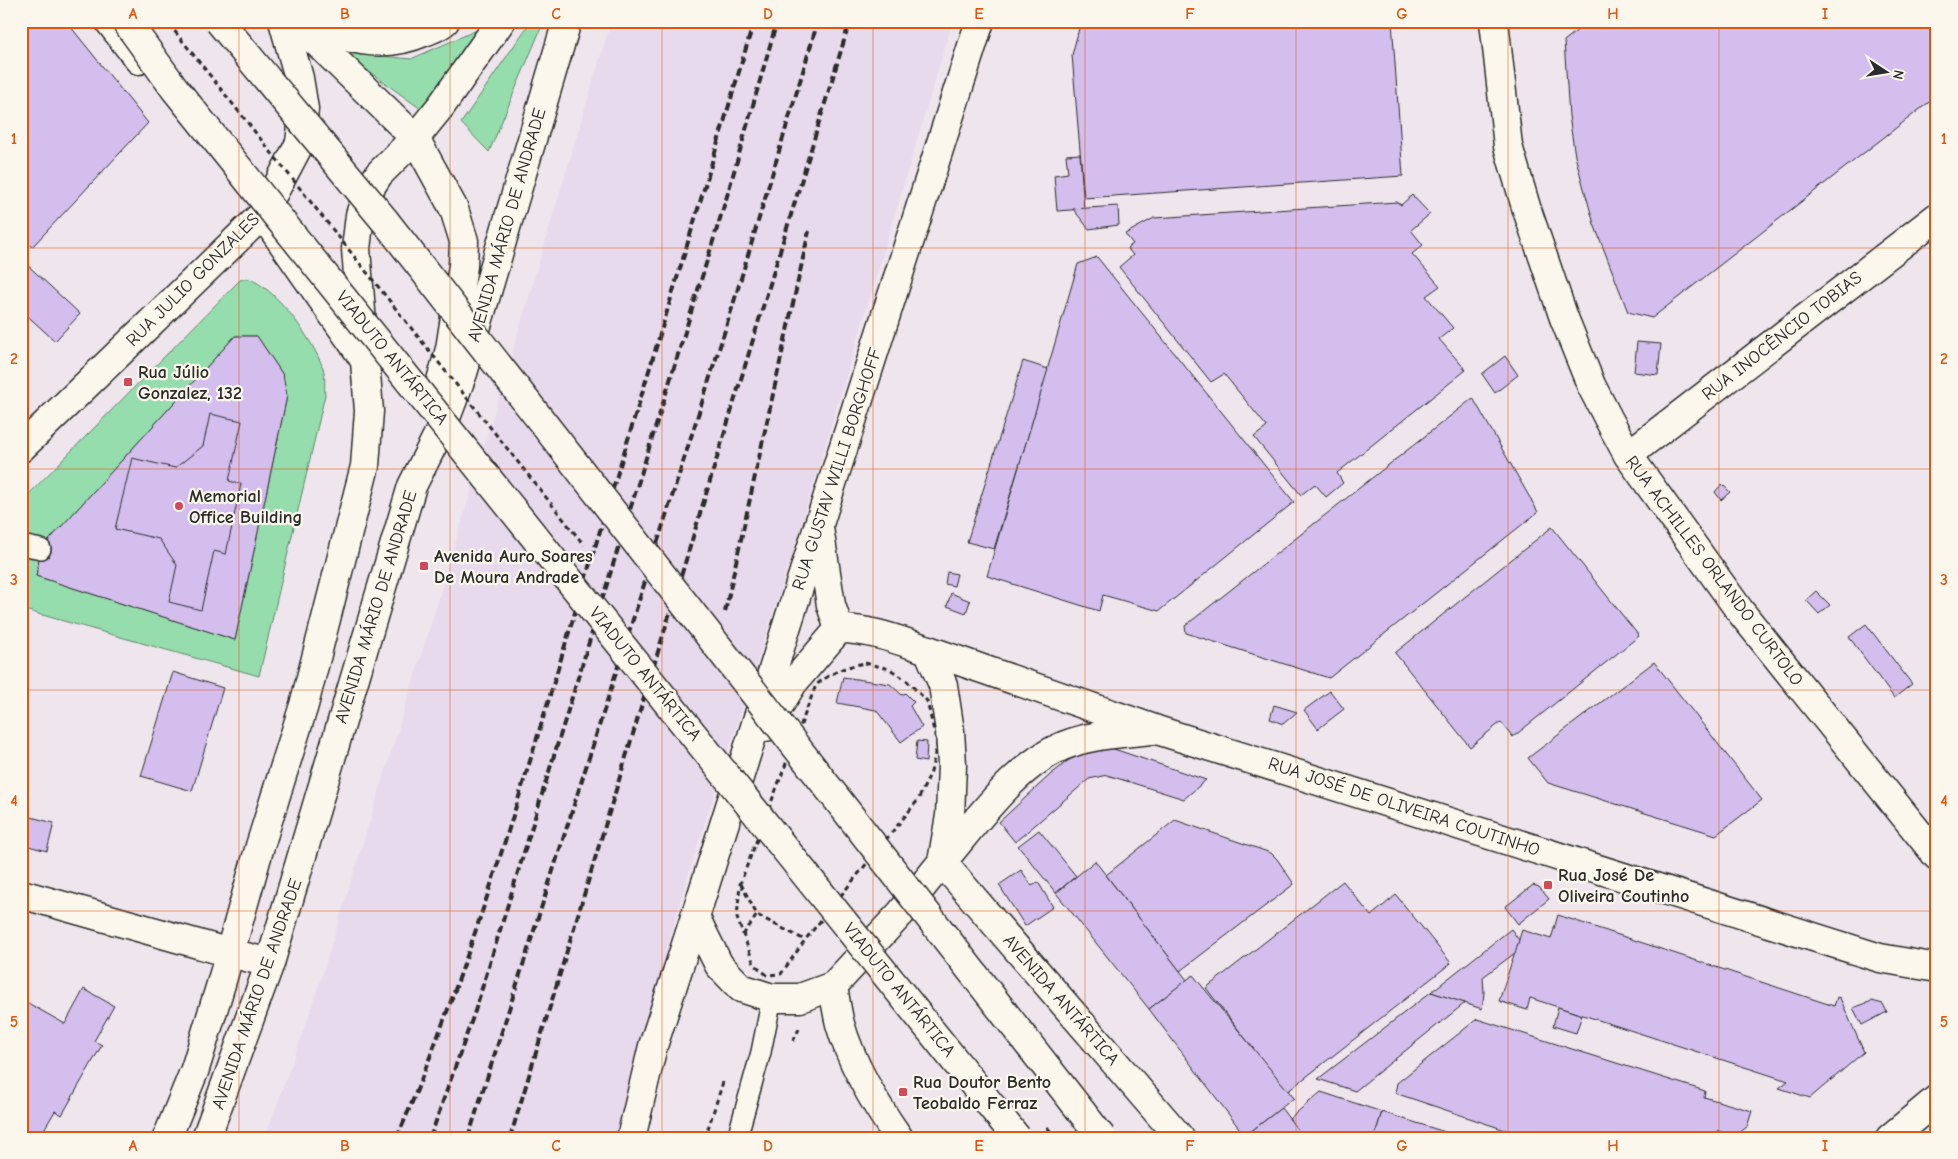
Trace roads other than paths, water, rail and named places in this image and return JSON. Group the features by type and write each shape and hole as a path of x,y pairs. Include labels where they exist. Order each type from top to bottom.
{"street":[{"path":"108,21 262,215 364,359"},
{"name":"VIADUTO ANTÁRTICA","path":"126,21 175,89 1017,1138"},
{"path":"219,21 386,222 1102,1138"},
{"name":"RUA JULIO GONZALES","path":"21,448 262,215 300,144 304,110 298,78 283,21"},
{"path":"295,21 415,138 454,209 464,241 463,266 450,349 412,486"},
{"path":"309,21 329,32 350,38 380,42 412,37 441,25 445,21"},
{"path":"364,359 356,249 360,214 368,191 379,174 415,138 501,21"},
{"name":"AVENIDA MÁRIO DE ANDRADE","path":"206,1138 270,963 412,486 444,423 463,373 567,21"},
{"name":"RUA GUSTAV WILLI BORGHOFF","path":"631,1138 653,1046 980,21"},
{"name":"RUA ACHILLES ORLANDO CURTOLO","path":"1494,21 1508,146 1526,207 1564,318 1584,368 1628,455 1672,520 1740,611 1937,856"},
{"name":"RUA INOCÊNCIO TOBIAS","path":"1628,455 1937,217"},
{"name":"AVENIDA MÁRIO DE ANDRADE","path":"166,1138 195,1069 260,846 304,705 365,466 369,411 364,359"},
{"path":"818,524 831,605 839,629"},
{"path":"695,917 719,965 741,988 772,998 800,998 833,986 901,913 942,862 950,816 952,765 950,731 942,685 928,650 883,635 857,629 839,629 793,683 773,717 748,753"},
{"name":"RUA JOSÉ DE OLIVEIRA COUTINHO","path":"928,650 1157,730 1880,958 1937,968"},
{"name":"RUA JOSÉ DE OLIVEIRA COUTINHO","path":"942,862 1015,778 1041,757 1071,743 1108,735 1157,730"},
{"name":"AVENIDA ANTÁRTICA","path":"942,862 1180,1138"},
{"path":"21,894 270,963"},
{"name":"RUA JOSÉ DE OLIVEIRA COUTINHO","path":"1880,958 1937,988"},
{"path":"833,986 840,1024 850,1048 880,1111 900,1138"},
{"path":"1890,1138 1932,1100"}],"lane":[{"path":"21,545 41,549"},
{"path":"737,1138 772,998"}],"railway":[{"path":"397,1138 447,1011 513,816 754,21"},
{"path":"430,1138 475,1011 727,196 777,21"},
{"path":"468,1138 733,305 818,21"},
{"path":"510,1138 850,21"},
{"path":"725,612 809,231"}],"place":[{"name":"Rua Júlio Gonzalez, 132","path":"128,382"},
{"name":"Memorial Office Building","path":"179,506"},
{"name":"Avenida Auro Soares De Moura Andrade","path":"424,566"},
{"name":"Rua José De Oliveira Coutinho","path":"1548,885"},
{"name":"Rua Doutor Bento Teobaldo Ferraz","path":"903,1092"}]}
